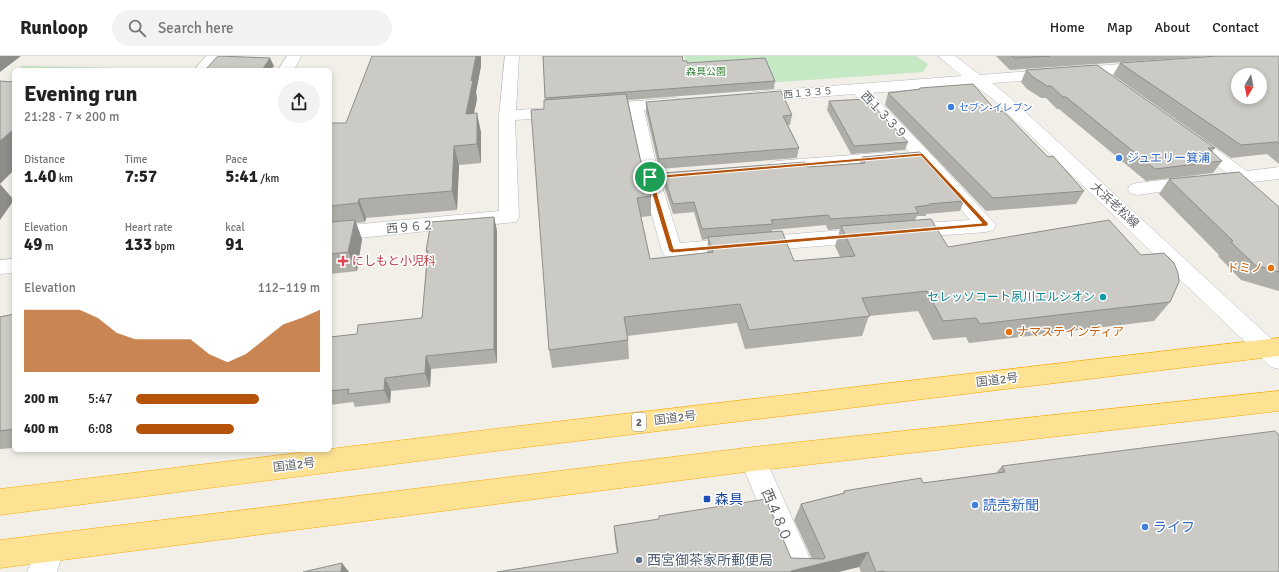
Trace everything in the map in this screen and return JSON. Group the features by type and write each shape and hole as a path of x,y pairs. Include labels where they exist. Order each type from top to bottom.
{"highway":[{"name":"国道2号","path":"0,502 526,436 1275,352"},
{"path":"0,554 46,560 753,459 1279,401"}],"street":[{"path":"204,68 214,56"},
{"path":"287,68 294,56"},
{"path":"512,56 507,116 690,102"},
{"name":"大浜老松線","path":"945,56 1000,96 1275,352"},
{"name":"西１３３５","path":"738,98 1158,66"},
{"path":"1095,71 1115,84"},
{"name":"西１３３９","path":"635,107 658,177 672,251 986,225 922,154 857,88"},
{"name":"西９６２","path":"332,234 509,217 507,116"},
{"path":"1186,135 1244,177"},
{"path":"759,168 922,154"},
{"path":"1137,188 1279,173"},
{"path":"0,267 12,266"},
{"name":"西４８０","path":"753,459 801,572"}],"green space":[{"name":"森具公園","path":"684,56 916,56 928,64 923,72 694,88"},
{"path":"22,66 129,68 20,68"}],"building":[{"path":"218,56 270,58 263,68 207,68"},
{"path":"372,56 476,56 466,114 477,113 477,144 454,146 452,191 359,199 358,203 332,206 332,123 346,123"},
{"path":"543,56 682,56 683,61 687,61 687,63 765,58 775,81 545,98"},
{"path":"1012,56 1050,56 1015,58"},
{"path":"1217,56 1279,56 1279,144 1277,142 1241,145 1120,63"},
{"path":"1097,65 1215,148 1208,148 1222,161 1155,169 1066,97 1063,97 1051,86 1047,86 1033,77 1026,70"},
{"path":"0,81 12,82 12,131 0,141"},
{"path":"973,84 997,112 1003,111 1048,157 1053,156 1084,191 993,198 888,93 920,88"},
{"path":"781,91 792,115 783,116 799,148 659,159 646,102"},
{"path":"626,94 640,158 651,196 637,198 650,259 713,252 708,237 782,231 794,261 855,256 841,226 931,219 948,247 1109,220 1141,255 1164,253 1174,263 1178,273 1179,282 1170,302 980,324 976,318 943,321 927,291 862,298 870,316 749,330 740,304 624,317 628,340 549,350 531,110 544,109 544,100"},
{"path":"867,99 908,142 854,146 829,101"},
{"path":"920,152 964,201 929,204 930,205 915,207 918,213 831,219 828,215 771,220 773,224 702,229 694,202 673,204 663,173 805,162 808,167 865,163 862,157"},
{"path":"1239,172 1279,207 1279,272 1255,265 1231,242 1233,241 1169,179"},
{"path":"494,217 494,349 426,356 425,373 385,378 384,390 348,394 349,389 332,391 332,337 357,334 358,325 422,318 428,251 426,251 431,222"},
{"path":"355,220 348,252 332,254 332,222"},
{"path":"12,314 12,429 0,431 0,317"},
{"path":"1275,431 1279,435 1279,572 876,572 868,552 791,572 497,572 618,553 614,526 659,519 659,516 766,499 791,558 824,559 825,557 801,504 845,493 844,491 921,478 923,483 1005,472 1002,466"},
{"path":"342,563 341,572 303,572"}],"place":[{"name":"セブン-イレブン","path":"951,107"},
{"name":"ジュエリー箕浦","path":"1119,158"},
{"name":"にしもと小児科","path":"343,261"},
{"name":"ドミノ","path":"1271,268"},
{"name":"セレッソコート夙川エルシオン","path":"1103,297"},
{"name":"ナマステインディア","path":"1009,332"},
{"name":"森具","path":"707,499"},
{"name":"読売新聞","path":"975,505"},
{"name":"ライフ","path":"1145,527"},
{"name":"西宮御茶家所郵便局","path":"639,560"}],"route":[{"path":"922,154 986,225 672,251 650,177 922,154"}]}
